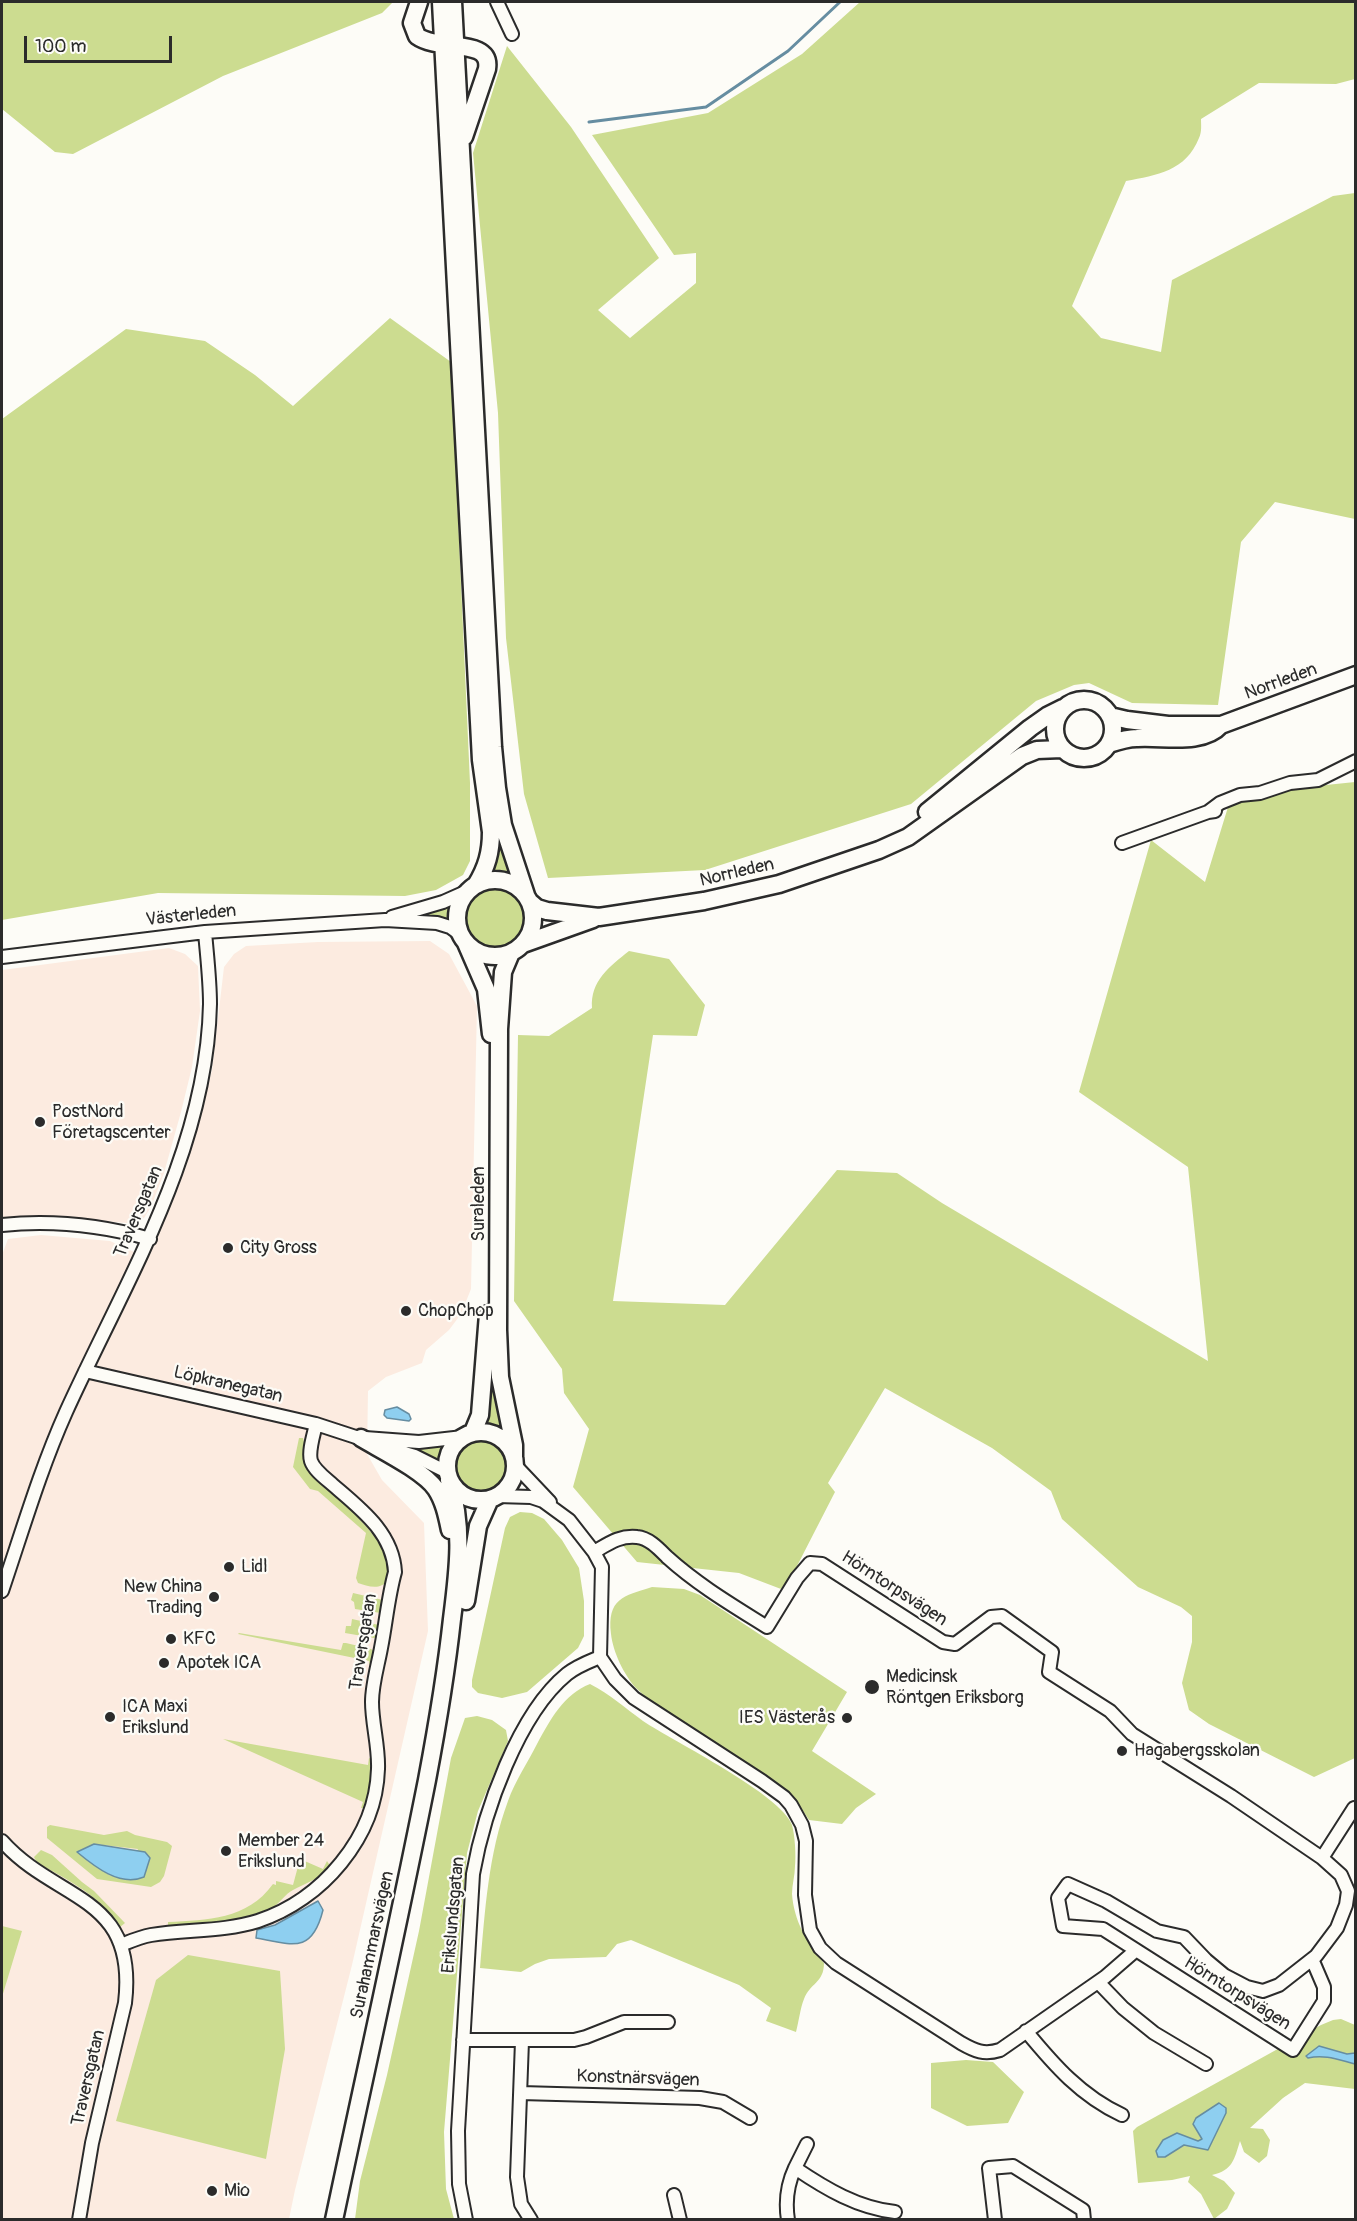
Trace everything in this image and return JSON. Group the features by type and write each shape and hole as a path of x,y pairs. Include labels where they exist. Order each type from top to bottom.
{"main road":[{"path":"419,2 412,23 414,32 427,42 481,50 488,62 461,150"},
{"path":"441,2 450,46 461,150 489,684 497,788 505,834 528,898 534,922 531,933 517,949 496,956 483,954 464,939 458,924 458,911 462,898 487,867 491,832 481,760 450,46 453,2"},
{"name":"Norrleden","path":"1110,716 1168,725 1221,725 1356,675"},
{"path":"1088,700 1101,705 1110,716 1113,730 1109,744 1101,752 1085,758 1074,756 1062,749 1055,736 1056,721 1063,708 1075,701 1088,700"},
{"name":"Norrleden","path":"879,850 1030,728 1063,708"},
{"name":"Norrleden","path":"1109,744 1139,738 1202,736 1214,732 1221,725"},
{"name":"Norrleden","path":"517,949 599,917 704,901 779,884 879,850 908,837 1022,756 1037,750 1062,749"},
{"path":"473,887 490,880 503,880 515,885 528,898"},
{"name":"Norrleden","path":"528,898 537,908 547,911 599,917"},
{"name":"Suraleden","path":"464,939 486,989 491,1028 488,1329 480,1415 468,1434"},
{"name":"Suraleden","path":"514,1461 514,1445 500,1377 498,1330 499,1029 503,972 517,949"},
{"path":"485,1432 500,1437 507,1443 514,1461 510,1484 494,1498 475,1500 465,1497 455,1489 448,1476 447,1458 450,1449 468,1434 485,1432"},
{"path":"361,1438 426,1478 435,1488 443,1503 451,1535 453,1581 448,1623 446,1677"},
{"name":"Surahammarsvägen","path":"334,2220 408,1875 446,1677 460,1553 456,1500 448,1476"},
{"name":"Surahammarsvägen","path":"446,1677 464,1614 478,1526 494,1498"}],"street":[{"path":"497,2 512,33"},
{"path":"1122,843 1208,812 1240,795 1260,793 1290,783 1299,777 1352,762"},
{"name":"Västerleden","path":"384,920 443,902 473,887"},
{"name":"Västerleden","path":"2,957 205,932 384,920 437,923 450,927 464,939"},
{"name":"Traversgatan","path":"2,1591 48,1457 85,1371 150,1239 178,1166 199,1086 207,1042 210,1006 205,932"},
{"path":"2,1225 38,1223 83,1225 150,1239"},
{"name":"Löpkranegatan","path":"85,1371 316,1424 415,1456 448,1476"},
{"name":"Traversgatan","path":"121,1944 151,1935 227,1929 261,1920 316,1888 334,1871 363,1830 378,1781 378,1752 372,1700 395,1572 393,1555 381,1531 353,1502 324,1478 312,1463 310,1457 316,1424"},
{"name":"Löpkranegatan","path":"361,1438 419,1442 468,1434"},
{"path":"514,1461 575,1527 602,1567 600,1657 615,1678 634,1698 768,1785 791,1805 802,1825 806,1841 805,1894 810,1930 820,1948 836,1963 972,2050 982,2053 1000,2050 1098,1982 1135,1951"},
{"path":"494,1498 531,1497 557,1510"},
{"name":"Hörntorpsvägen","path":"594,1552 622,1537 639,1536 651,1542 687,1576 708,1591 767,1627 797,1578 810,1563 822,1564 943,1642 955,1644 991,1617 1002,1616 1053,1652 1049,1672 1110,1711 1132,1734 1231,1796 1322,1858 1341,1875 1348,1891 1346,1905 1337,1928 1312,1959 1270,1990 1254,1990 1224,1975 1184,1937 1157,1931 1106,1901 1068,1884 1058,1898 1064,1926 1103,1929 1293,2050 1324,2001 1324,1987 1312,1959"},
{"name":"Erikslundsgatan","path":"466,2220 459,2184 458,2159 473,1874 477,1852 492,1802 530,1717 542,1699 568,1673 600,1657"},
{"path":"1322,1858 1354,1808"},
{"name":"Traversgatan","path":"2,1841 24,1863 88,1902 114,1932 121,1944 127,1985 125,2003 92,2143 79,2220"},
{"path":"1098,1982 1123,2008 1154,2032 1206,2064"},
{"name":"Konstnärsvägen","path":"464,2040 574,2040 624,2022 668,2022"},
{"path":"1026,2031 1052,2064 1077,2087 1122,2115"},
{"path":"522,2041 518,2184 521,2204 531,2220"},
{"name":"Konstnärsvägen","path":"520,2093 700,2098 723,2102 750,2118"},
{"path":"788,2220 786,2209 789,2182 807,2144"},
{"path":"995,2220 989,2168 1013,2166 1083,2210 1084,2220"},
{"path":"795,2168 819,2185 849,2200 870,2208 896,2212"},
{"path":"674,2195 680,2220"}],"shaded area":[{"path":"430,941 449,954 477,1006 471,1289 461,1314 449,1330 426,1350 422,1363 386,1377 368,1391 367,1454 382,1480 424,1523 428,1631 352,1965 289,2219 2,2220 2,1255 8,1239 41,1235 110,1241 145,1257 186,1167 212,1070 224,967 234,954 246,946 318,942"},
{"path":"169,948 185,954 198,966 200,1011 192,1067 181,1112 164,1173 151,1207 144,1218 136,1223 77,1219 2,1219 2,970"}],"green space":[{"path":"2,2 393,2 382,13 223,76 73,154 55,152 2,109"},
{"path":"860,2 1355,2 1355,79 1336,84 1259,83 1201,119 1199,138 1186,158 1178,165 1169,170 1126,181 1072,306 1101,338 1161,352 1172,280 1333,196 1355,193 1355,519 1275,502 1241,542 1218,705 1132,703 1089,683 1074,685 1036,701 911,804 705,870 548,878 524,794 506,638 498,413 473,153 507,46 571,127 659,258 598,310 630,338 696,283 696,253 674,255 592,135 708,113 802,54"},
{"path":"390,318 451,362 470,783 470,861 463,875 436,890 405,896 158,893 2,920 2,419 126,329 205,341 255,375 293,406"},
{"path":"1355,782 1355,1758 1314,1777 1209,1724 1189,1710 1182,1683 1192,1642 1192,1616 1181,1607 1138,1587 1062,1519 1051,1491 992,1448 885,1388 828,1483 835,1492 797,1566 781,1589 739,1573 637,1562 573,1487 589,1429 564,1393 562,1369 514,1301 518,1035 549,1036 592,1008 592,998 598,982 608,969 629,951 669,959 705,1005 697,1036 653,1035 613,1301 725,1305 837,1170 897,1173 942,1203 1208,1361 1188,1167 1079,1092 1151,840 1205,882 1228,807 1278,790"},
{"path":"499,839 512,877 491,874"},
{"path":"489,889 501,889 516,897 524,912 524,924 516,939 501,947 489,947 474,939 466,924 466,912 474,897"},
{"path":"453,903 450,921 415,916"},
{"path":"492,1382 495,1383 507,1434 497,1428 484,1425"},
{"path":"299,1438 303,1438 309,1472 362,1521 384,1552 389,1566 387,1580 381,1586 374,1587 358,1583 356,1578 366,1533 318,1491 310,1489 293,1467"},
{"path":"476,1441 486,1441 499,1448 506,1461 506,1471 499,1484 486,1491 476,1491 467,1487 460,1480 456,1471 456,1461 460,1452 467,1445"},
{"path":"445,1445 439,1461 432,1456 407,1449 408,1447"},
{"path":"520,1512 532,1513 544,1519 562,1540 579,1568 584,1601 584,1636 578,1648 527,1692 502,1698 478,1693 472,1687 472,1680 505,1528 510,1517"},
{"path":"652,1587 684,1589 700,1595 847,1692 812,1751 876,1794 856,1808 842,1824 809,1820 794,1797 787,1791 662,1710 642,1694 627,1677 620,1663 612,1641 610,1622 619,1601 633,1593"},
{"path":"353,1593 383,1600 381,1613 355,1609 354,1602 351,1600"},
{"path":"352,1619 379,1625 378,1636 374,1638 345,1633 346,1626 351,1626"},
{"path":"239,1633 341,1650 343,1643 346,1643 374,1651 370,1668 369,1661"},
{"path":"590,1684 643,1721 748,1784 769,1799 784,1813 792,1825 795,1840 792,1891 795,1913 802,1931 824,1963 822,1975 804,1999 796,2032 766,2021 771,2008 739,1985 631,1940 617,1944 606,1957 549,1959 521,1972 480,1968 492,1863 501,1821 511,1794 553,1717 565,1701"},
{"path":"477,1716 492,1720 506,1730 508,1741 478,1811 467,1853 444,2132 446,2189 454,2219 355,2219 360,2181 387,2075 419,1931 451,1758 465,1718"},
{"path":"223,1739 368,1765 369,1758 373,1760 372,1783 366,1808 361,1808 363,1802"},
{"path":"50,1825 104,1835 127,1831 167,1842 172,1846 164,1876 160,1882 151,1887 97,1879 47,1838 47,1827","holes":["94,1844 138,1849 124,1878 109,1875 77,1852"]},
{"path":"41,1850 52,1855 94,1891 125,1923 120,1927 93,1897 37,1863 34,1857"},
{"path":"300,1859 323,1869 327,1861 329,1869 290,1892 275,1906 248,1919 222,1924 168,1928 168,1922 212,1919 239,1911 263,1896 273,1884 276,1885 276,1881 293,1885"},
{"path":"2,1926 22,1931 2,1997"},
{"path":"188,1955 280,1971 285,2049 266,2159 116,2121 156,1980"},
{"path":"1341,2019 1355,2025 1355,2089 1305,2083 1283,2098 1250,2128 1263,2129 1270,2140 1267,2156 1259,2163 1244,2152 1240,2141 1229,2167 1212,2175 1224,2181 1235,2193 1227,2209 1214,2219 1201,2194 1188,2182 1190,2176 1138,2183 1133,2131 1137,2127 1321,2025"},
{"path":"966,2060 993,2062 1024,2092 1008,2123 967,2126 931,2108 931,2063"}],"water":[{"path":"397,1407 409,1414 411,1419 409,1421 387,1418 384,1415 385,1410"},
{"path":"94,1844 145,1852 150,1858 144,1877 126,1879 108,1874 77,1852"},
{"path":"318,1901 323,1910 313,1934 307,1940 291,1944 256,1938 257,1930 275,1925"},
{"path":"1319,2046 1347,2054 1355,2053 1355,2064 1332,2058 1308,2058 1306,2056"},
{"path":"1219,2103 1226,2108 1226,2113 1208,2150 1184,2145 1165,2157 1158,2157 1156,2151 1163,2140 1177,2133 1198,2141 1202,2139 1193,2124 1196,2118"}],"waterway":[{"path":"589,122 706,107 788,51 840,2"}],"place":[{"name":"PostNord Företagscenter","path":"40,1122"},
{"name":"City Gross","path":"228,1248"},
{"name":"ChopChop","path":"406,1311"},
{"name":"Lidl","path":"229,1567"},
{"name":"New China Trading","path":"214,1597"},
{"name":"KFC","path":"171,1639"},
{"name":"Apotek ICA","path":"164,1663"},
{"name":"Medicinsk Röntgen Eriksborg","path":"872,1687"},
{"name":"ICA Maxi Erikslund","path":"110,1717"},
{"name":"IES Västerås","path":"847,1718"},
{"name":"Hagabergsskolan","path":"1122,1751"},
{"name":"Member 24 Erikslund","path":"226,1851"},
{"name":"Mio","path":"212,2191"}]}
